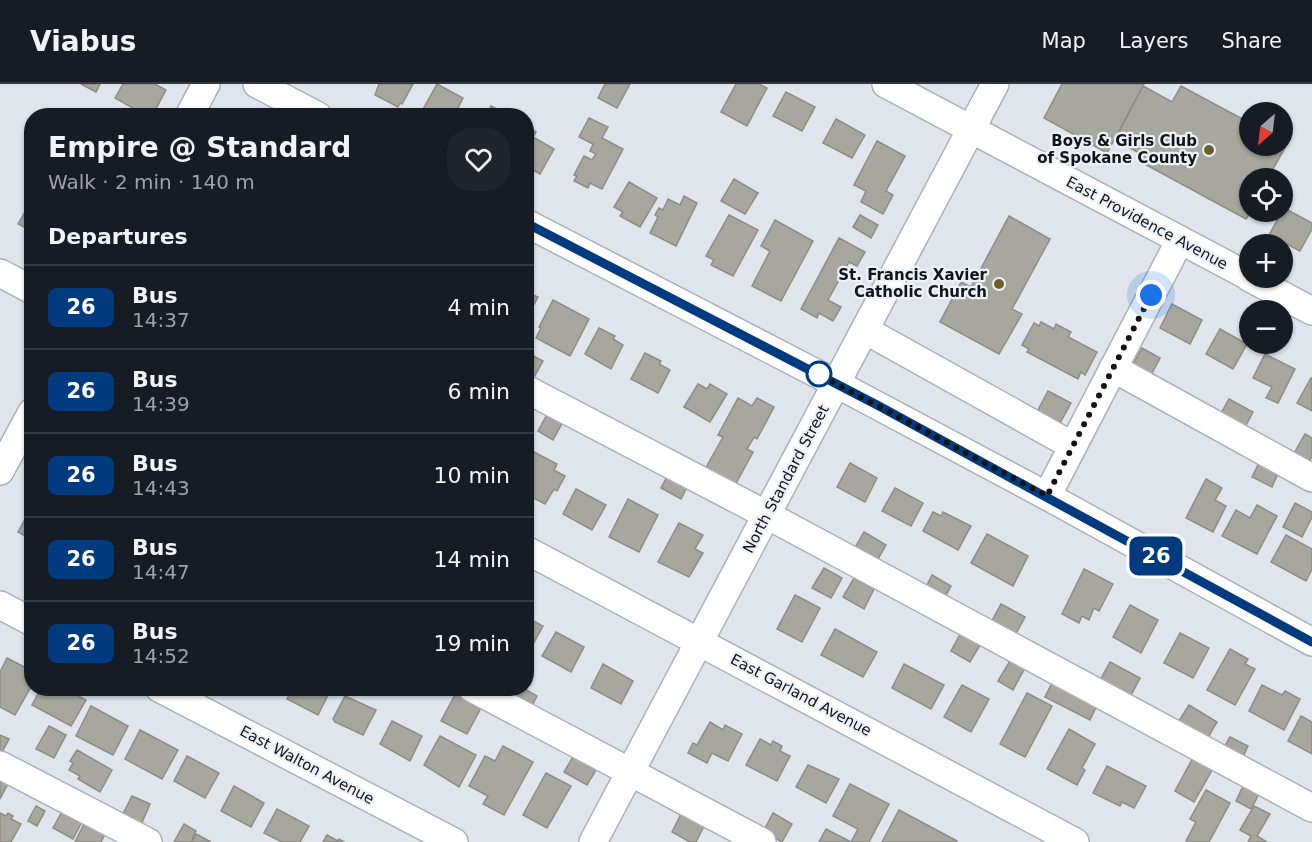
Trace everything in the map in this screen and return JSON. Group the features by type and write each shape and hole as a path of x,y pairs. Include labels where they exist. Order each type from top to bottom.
{"street":[{"path":"193,108 206,84"},
{"path":"257,84 303,108"},
{"name":"East Providence Avenue","path":"886,84 1239,271"},
{"name":"North Standard Street","path":"592,842 995,84"},
{"path":"534,227 837,384 1047,496 1312,642"},
{"path":"1047,496 1180,240"},
{"path":"0,273 24,286"},
{"name":"East Providence Avenue","path":"1270,288 1312,311"},
{"path":"865,330 1073,446"},
{"path":"1113,368 1312,478"},
{"path":"534,393 767,515 1312,808"},
{"path":"0,471 22,451"},
{"name":"East Garland Avenue","path":"534,554 1075,842"},
{"path":"0,605 24,618"},
{"name":"East Walton Avenue","path":"174,696 454,842"},
{"path":"486,696 762,842"},
{"path":"0,765 147,842"}],"building":[{"path":"81,84 100,84 96,92"},
{"path":"123,84 155,84 166,90 156,108 133,108 115,98"},
{"path":"379,84 413,84 398,107 375,95"},
{"path":"437,84 463,98 458,108 424,108"},
{"path":"605,84 630,84 617,108 598,98"},
{"path":"736,84 759,84 767,88 747,126 721,112"},
{"path":"1062,84 1144,84 1107,153 1044,118"},
{"name":"Boys & Girls Club of Spokane County","path":"1143,86 1172,102 1181,86 1239,117 1239,156 1280,156 1274,168 1239,168 1239,215 1139,161 1143,155 1115,140"},
{"path":"786,92 815,107 802,131 773,116"},
{"path":"589,118 608,127 602,138 623,149 602,189 590,183 588,188 574,181 577,176 574,175 584,156 592,160 596,154 590,151 593,144 579,137"},
{"path":"836,119 865,135 852,158 823,143"},
{"path":"534,138 554,149 540,174 534,171"},
{"path":"877,141 905,156 886,191 893,195 883,214 861,202 866,191 854,185"},
{"path":"734,179 758,193 745,214 721,201"},
{"path":"629,182 657,198 640,227 620,216 623,212 614,207"},
{"path":"684,196 697,203 676,246 650,233 658,217 655,215 659,208 663,210 668,199 680,205"},
{"path":"1293,213 1312,223 1312,229 1300,251 1293,247 1293,234 1270,234 1276,222 1293,222"},
{"path":"24,214 24,227 18,224"},
{"path":"729,215 758,230 733,276 711,265 714,260 706,256"},
{"path":"860,215 878,225 871,238 853,227"},
{"name":"St. Francis Xavier Catholic Church","path":"1009,216 1050,239 1012,309 1022,314 999,354 940,322 961,282 971,287"},
{"path":"775,220 813,241 781,301 752,286 770,251 761,246"},
{"path":"839,238 865,252 857,266 849,262 828,300 841,307 833,321 819,313 817,318 801,309"},
{"path":"553,300 589,319 570,356 536,338"},
{"path":"1172,304 1202,320 1190,344 1160,328"},
{"path":"1041,322 1054,329 1056,324 1071,332 1068,337 1097,352 1085,375 1081,372 1078,379 1027,352 1029,349 1022,345 1034,323 1039,326"},
{"path":"599,328 615,336 613,339 623,345 611,369 585,354"},
{"path":"1220,329 1239,340 1239,354 1241,354 1233,369 1206,354"},
{"path":"1142,348 1160,358 1149,379 1131,368"},
{"path":"645,353 661,361 659,364 670,370 658,393 631,379"},
{"path":"1265,354 1295,369 1278,403 1266,398 1272,387 1253,378"},
{"path":"534,356 543,361 534,377"},
{"path":"1312,378 1312,411 1297,403"},
{"path":"698,384 707,389 710,384 727,394 710,422 684,407"},
{"path":"1048,391 1071,403 1060,423 1037,412"},
{"path":"738,398 752,406 757,398 774,407 757,439 754,437 747,449 753,452 734,487 704,471 723,437 718,435"},
{"path":"1229,399 1253,412 1244,429 1220,415"},
{"path":"549,411 564,420 553,440 538,431"},
{"path":"1305,434 1312,438 1312,456 1307,466 1292,457"},
{"path":"534,452 557,464 554,470 565,476 557,491 554,489 545,504 534,498"},
{"path":"1260,461 1279,471 1272,487 1252,477"},
{"path":"850,463 877,478 865,502 837,487"},
{"path":"668,475 688,485 681,499 661,488"},
{"path":"1206,479 1222,488 1215,500 1226,506 1213,532 1186,518"},
{"path":"895,488 923,503 911,526 882,511"},
{"path":"576,489 606,505 592,530 563,514"},
{"path":"628,499 658,515 639,552 609,537"},
{"path":"1295,503 1312,512 1312,517 1302,537 1283,527"},
{"path":"1257,505 1277,516 1257,554 1222,536 1236,510 1250,518"},
{"path":"933,512 941,516 943,512 971,526 958,550 923,531"},
{"path":"24,521 24,535 18,532"},
{"path":"679,523 703,535 695,549 703,553 689,577 658,562"},
{"path":"864,532 886,545 874,566 852,553"},
{"path":"987,534 1028,556 1013,586 971,563"},
{"path":"1286,535 1312,549 1312,569 1306,581 1271,562"},
{"path":"824,568 842,578 831,598 812,588"},
{"path":"1084,569 1113,584 1099,611 1094,608 1089,620 1082,616 1079,623 1062,614"},
{"path":"932,575 951,586 943,601 924,591"},
{"path":"854,578 874,589 864,609 843,597"},
{"path":"795,595 820,608 802,642 777,629"},
{"path":"1001,604 1025,617 1013,639 989,626"},
{"path":"1130,605 1158,620 1141,653 1113,637"},
{"path":"534,621 543,626 534,642"},
{"path":"835,629 877,652 863,677 821,655"},
{"path":"963,629 983,640 970,662 951,651"},
{"path":"556,632 584,647 571,672 542,656"},
{"path":"1180,633 1209,648 1193,678 1164,663"},
{"path":"1230,649 1248,659 1245,664 1255,669 1235,705 1207,690"},
{"path":"1013,656 1027,664 1013,690 998,681"},
{"path":"7,658 24,667 26,696 15,715 0,707 0,672"},
{"path":"1110,662 1140,678 1128,701 1098,684"},
{"path":"603,664 633,681 621,704 591,688"},
{"path":"904,664 944,685 931,709 892,688"},
{"path":"1054,679 1099,701 1090,720 1045,697"},
{"path":"962,685 989,699 971,732 944,717"},
{"path":"1262,685 1282,695 1285,691 1300,699 1284,730 1249,711"},
{"path":"1027,693 1052,706 1025,757 1000,744"},
{"path":"37,696 79,696 86,700 71,726 32,705"},
{"path":"289,696 328,696 318,715 287,699"},
{"path":"345,696 376,710 363,735 333,719"},
{"path":"454,696 467,696 483,704 467,734 441,721"},
{"path":"515,696 537,696 530,710 513,701"},
{"path":"1189,705 1217,722 1206,741 1177,724"},
{"path":"91,706 128,726 113,755 76,736"},
{"path":"1301,716 1312,722 1312,754 1288,741"},
{"path":"392,721 422,736 410,761 380,744"},
{"path":"710,722 723,730 725,725 742,734 728,761 712,753 707,763 688,753 693,743 697,745"},
{"path":"49,726 66,735 54,758 36,749"},
{"path":"1069,729 1095,744 1082,768 1085,770 1077,785 1047,769"},
{"path":"140,730 178,750 162,779 125,759"},
{"path":"0,735 9,739 0,756"},
{"path":"440,736 476,755 459,787 424,765"},
{"path":"1230,737 1248,746 1242,759 1223,749"},
{"path":"760,739 771,745 773,741 782,746 780,751 790,756 777,781 746,765"},
{"path":"503,746 533,762 504,815 483,804 488,796 469,786 485,756 495,761"},
{"path":"77,750 112,770 100,792 78,779 80,776 69,770 73,763 70,761"},
{"path":"576,752 599,765 587,785 564,772"},
{"path":"1195,754 1215,765 1194,802 1175,791"},
{"path":"187,756 219,773 205,798 174,781"},
{"path":"808,765 839,779 826,803 796,787"},
{"path":"1107,766 1146,786 1134,808 1122,802 1120,806 1093,793"},
{"path":"0,772 11,778 0,799"},
{"path":"546,773 571,786 547,828 523,815"},
{"path":"1245,782 1261,790 1251,809 1236,801"},
{"path":"850,784 889,804 869,842 851,842 858,829 833,816"},
{"path":"234,786 264,803 251,827 221,811"},
{"path":"1206,790 1230,803 1209,842 1188,842 1186,841 1196,822 1190,819"},
{"path":"132,796 150,804 141,825 122,816"},
{"path":"36,806 45,811 37,826 28,821"},
{"path":"1254,806 1270,814 1257,836 1267,842 1248,842 1251,836 1240,830"},
{"path":"64,808 84,818 73,839 53,828"},
{"path":"277,809 309,826 300,842 282,842 264,833"},
{"path":"899,810 957,841 882,842"},
{"path":"682,812 705,824 696,842 690,842 672,832"},
{"path":"0,813 6,816 8,813 13,816 11,819 21,824 11,842 0,842"},
{"path":"773,813 792,824 782,842 763,832"},
{"path":"85,822 106,832 101,842 75,842"},
{"path":"184,824 196,831 191,842 174,842"},
{"path":"826,829 851,842 819,842"},
{"path":"196,834 211,842 192,842"},
{"path":"327,835 338,841 339,839 344,842 323,842"}],"bus line":[{"name":"26","path":"534,227 879,406 1312,642"}],"place":[{"name":"Boys & Girls Club of Spokane County","path":"1209,150"},
{"name":"St. Francis Xavier Catholic Church","path":"999,284"}],"route":[{"path":"819,374 816,373 1047,496 1151,295"}]}
